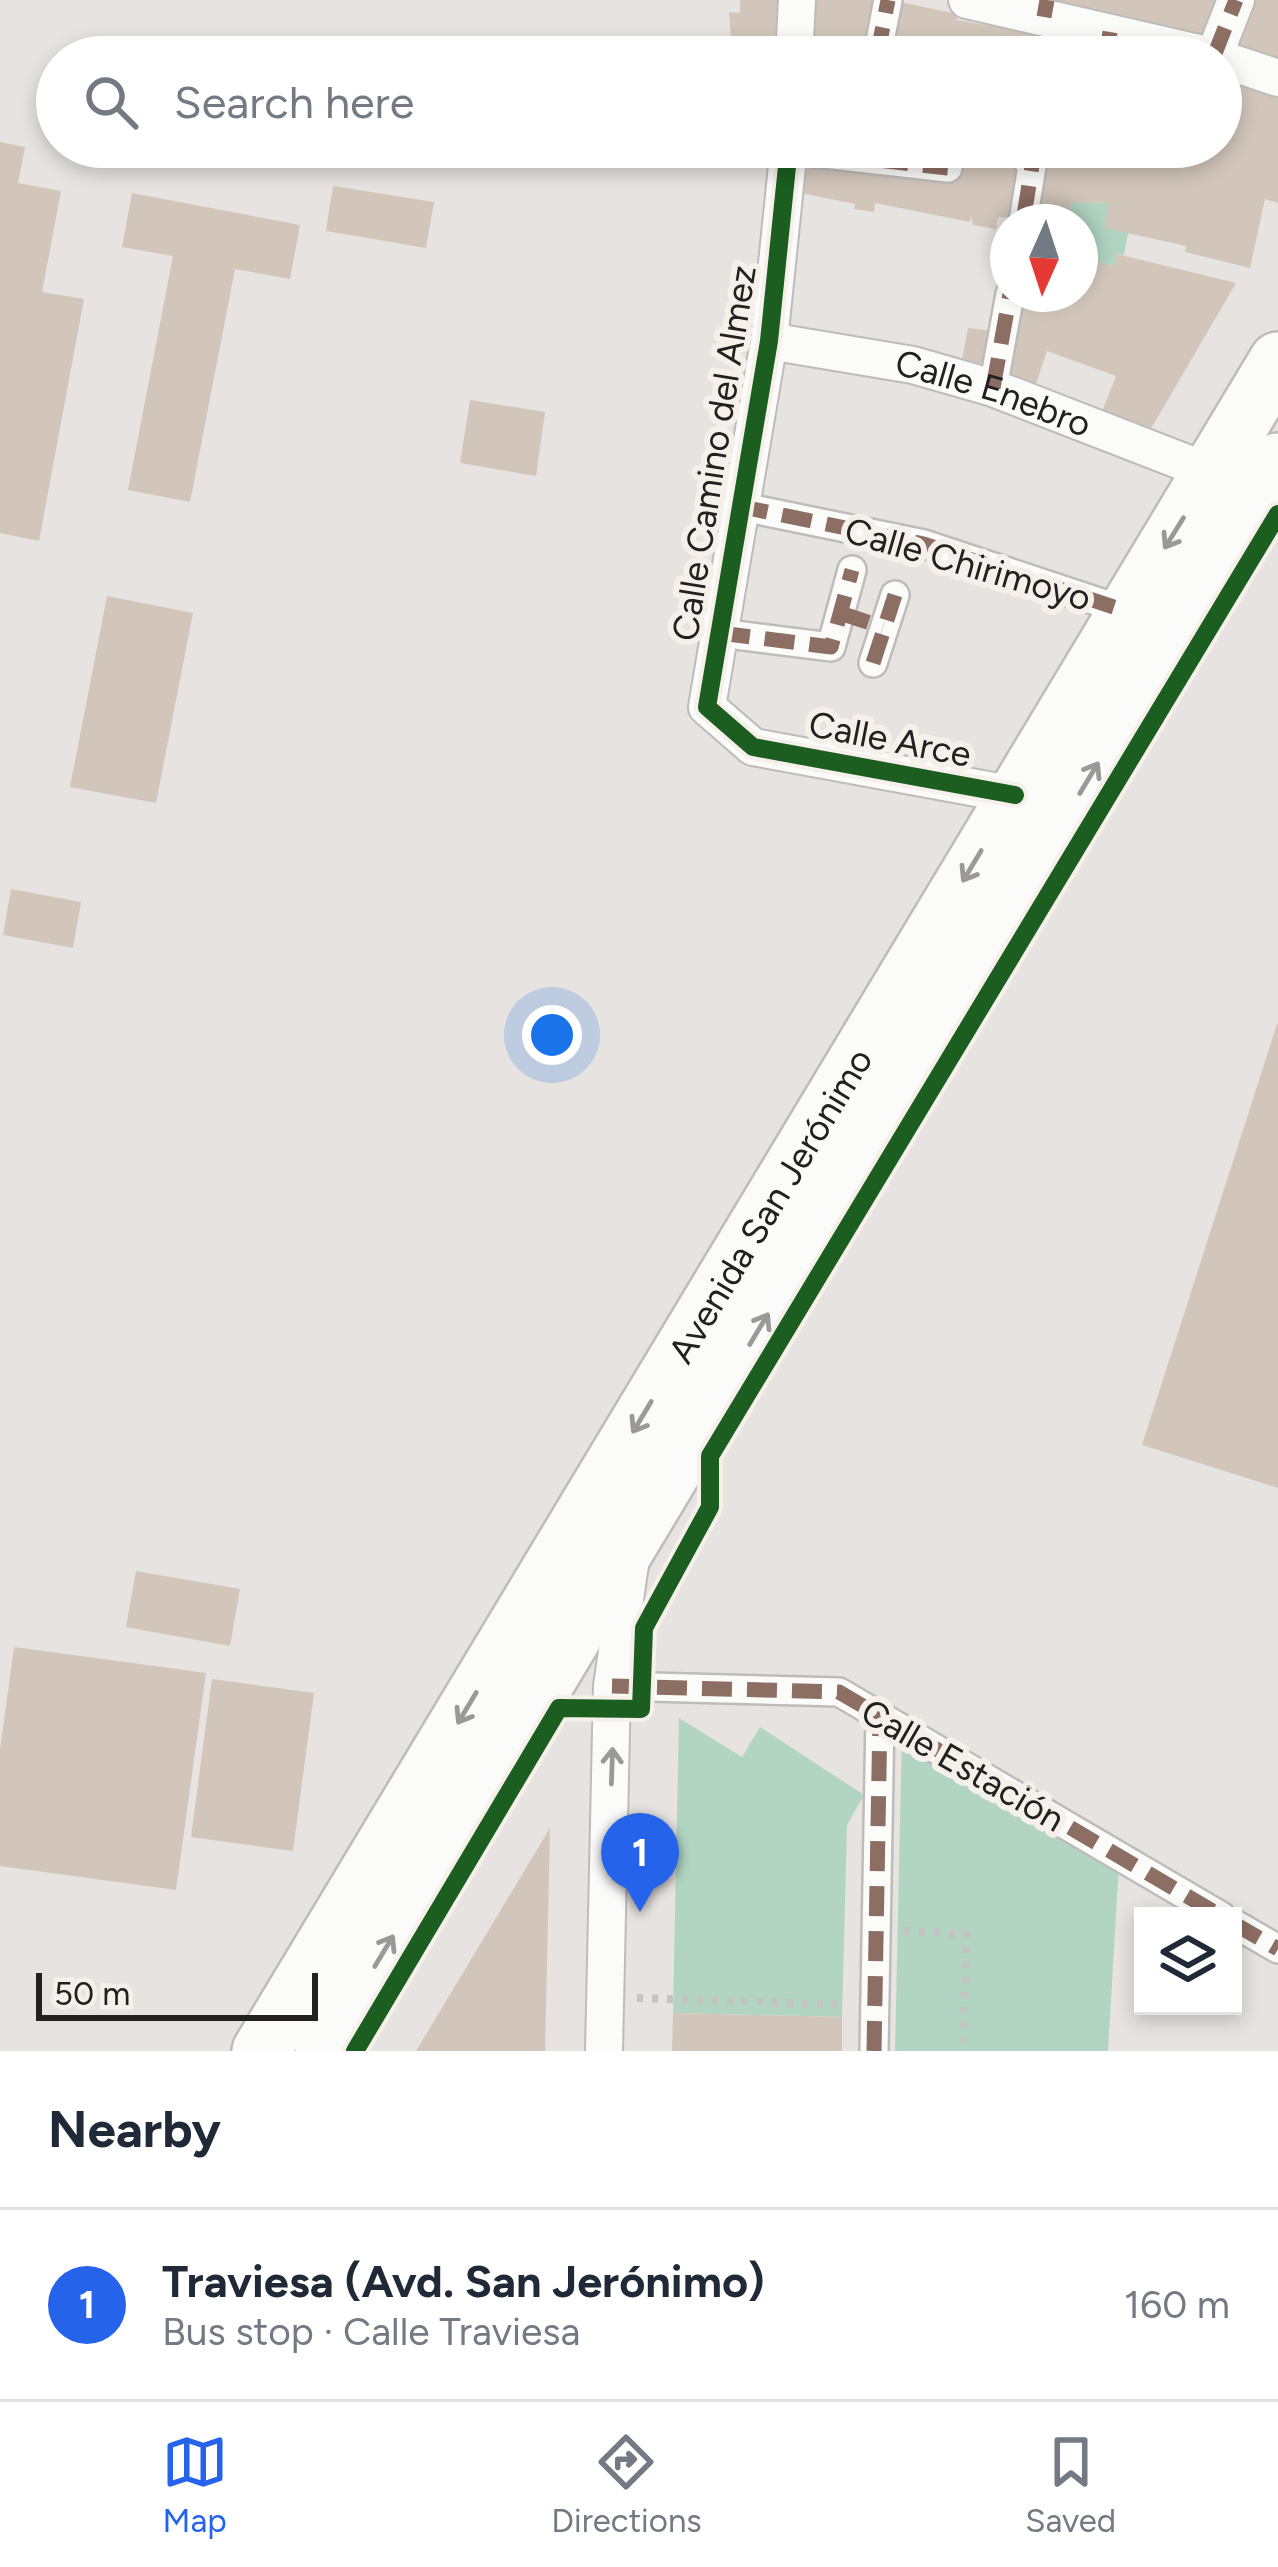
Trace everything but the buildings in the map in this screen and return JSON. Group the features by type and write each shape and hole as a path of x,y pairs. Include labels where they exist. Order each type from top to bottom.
{"main road":[{"name":"Avenida San Jerónimo","path":"261,2051 1278,361"},
{"name":"Avenida San Jerónimo","path":"324,2051 1278,462"}],"street":[{"path":"795,36 797,0"},
{"path":"881,36 888,0"},
{"path":"967,0 1046,9 1092,36"},
{"path":"1224,36 1236,0"},
{"path":"1242,66 1278,78"},
{"name":"Calle Camino del Almez","path":"753,747 706,707 769,341 787,168"},
{"path":"1026,204 1032,168"},
{"path":"993,388 1007,312"},
{"name":"Calle Enebro","path":"769,341 913,365 993,388 1212,472"},
{"name":"Calle Chirimoyo","path":"738,506 924,544 1126,611"},
{"path":"720,633 831,647 852,570"},
{"path":"873,663 895,596"},
{"path":"840,613 883,627"},
{"name":"Calle Arce","path":"753,747 1015,795"},
{"path":"604,2051 612,1686 634,1537"},
{"path":"512,1633 571,1640 598,1657 612,1686"},
{"name":"Calle Estación","path":"612,1686 839,1692 1206,1907"},
{"path":"874,2051 880,1716"},
{"path":"1242,1928 1278,1949"}],"path":[{"path":"877,1930 966,1934 963,2051"},
{"path":"606,1997 875,2006"}],"green space":[{"path":"1109,203 1128,233 1124,255 1117,254 1114,266 1098,262 1098,204 1072,204"},
{"path":"679,1718 742,1757 760,1727 864,1795 847,1825 842,2017 673,2013"},
{"path":"902,1734 1119,1864 1108,2051 895,2051"}],"marked path":[{"path":"881,36 888,0"},
{"path":"1044,17 1047,0"},
{"path":"1222,36 1236,0"},
{"path":"1109,36 1110,32"},
{"path":"1026,204 1032,168"},
{"path":"993,388 1007,312"},
{"path":"738,506 924,544 1126,611"},
{"path":"720,633 831,647 852,570"},
{"path":"873,663 895,595"},
{"path":"840,613 883,627"},
{"path":"612,1686 839,1692 1206,1907"},
{"path":"874,2051 880,1716"},
{"path":"1242,1928 1278,1949"}],"cycle path":[{"path":"787,168 769,341 707,707 753,747 1015,795"},
{"path":"355,2051 559,1708 641,1709 644,1628 710,1507 710,1456 1278,514"}],"place":[{"name":"Traviesa (Avd. San Jerónimo)","path":"640,1912"}]}
